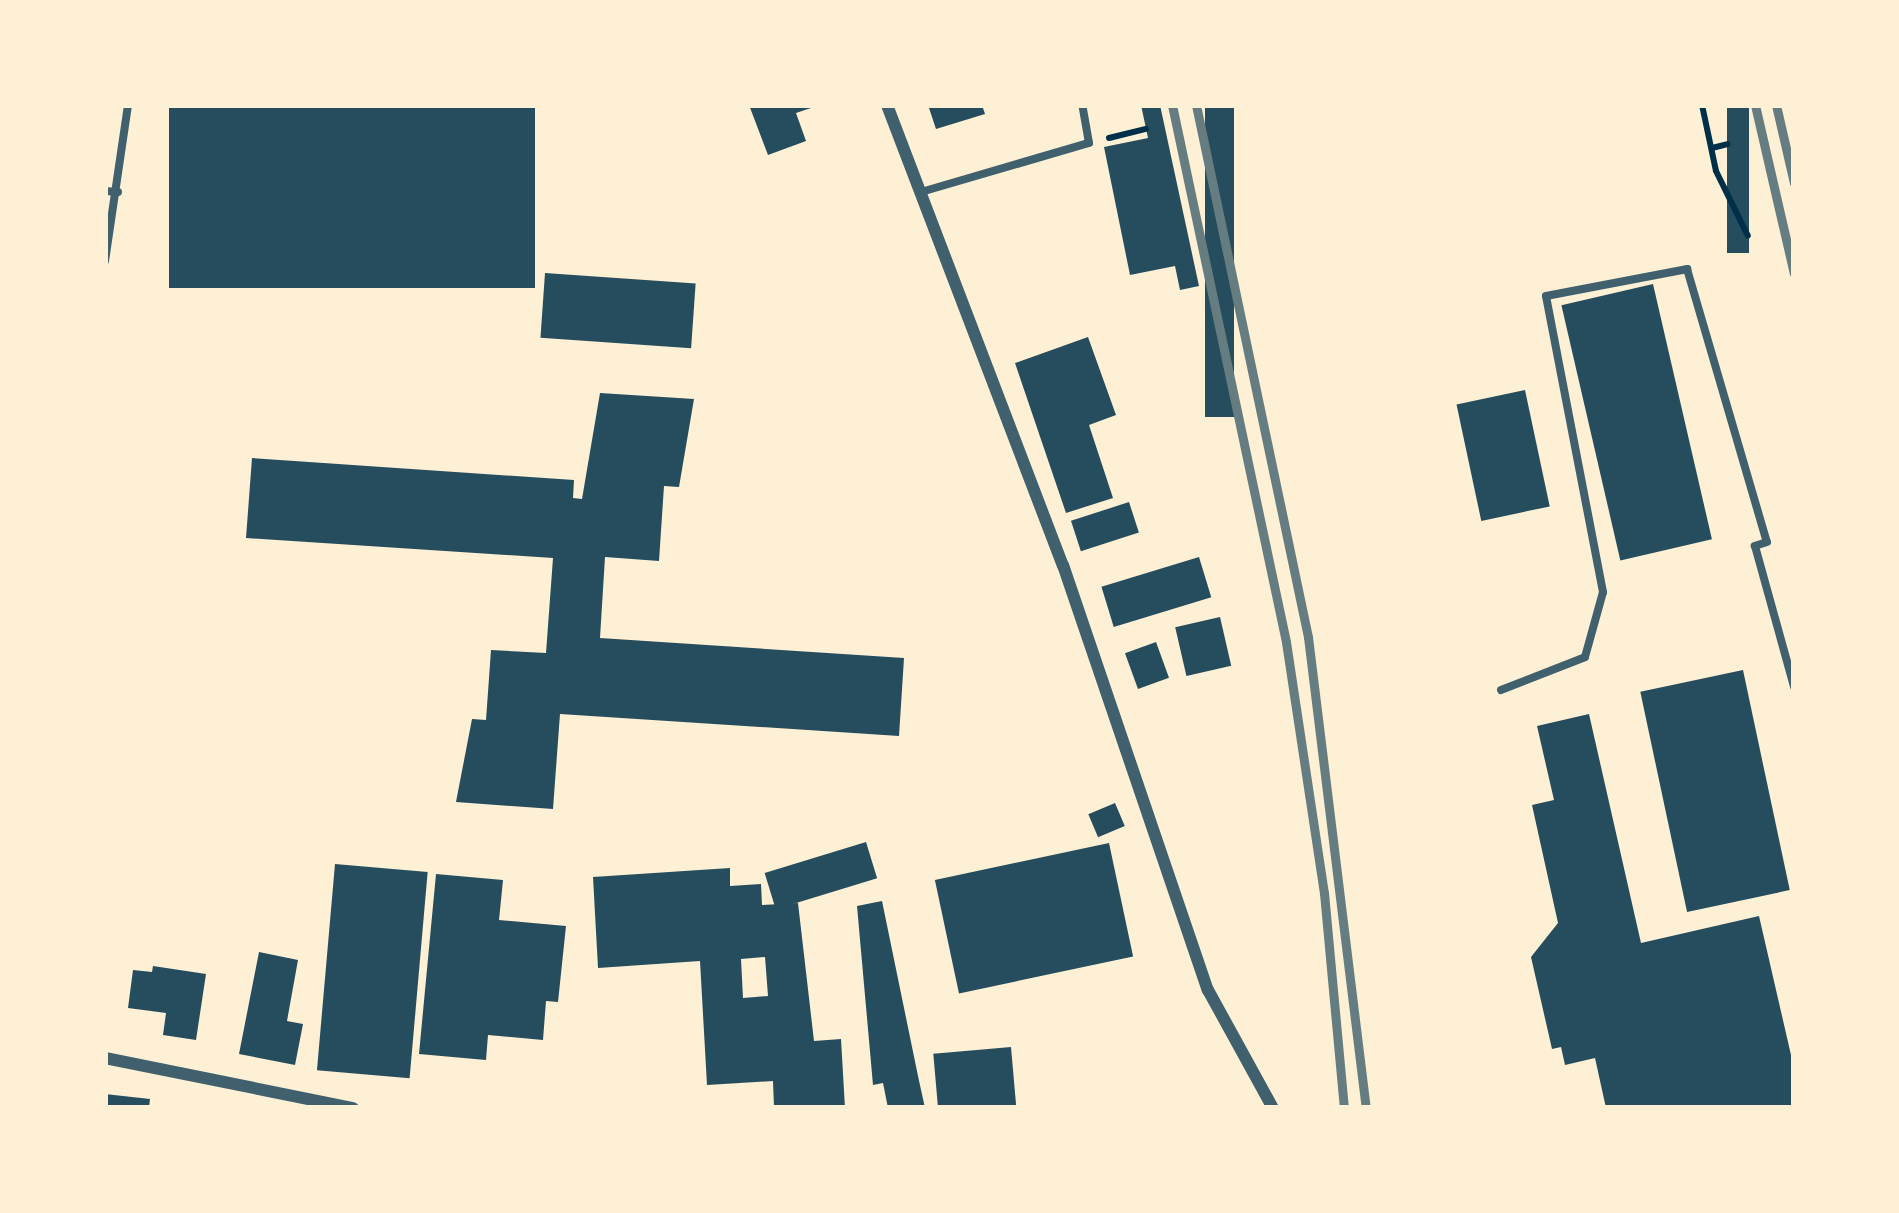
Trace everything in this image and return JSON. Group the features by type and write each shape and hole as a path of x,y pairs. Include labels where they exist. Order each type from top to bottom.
{"street":[{"path":"887,105 1063,565 1208,990 1273,1108"},
{"path":"105,1058 353,1108"}],"lane":[{"path":"105,261 128,105"},
{"path":"919,193 1089,143 1082,105"},
{"path":"105,190 118,192"},
{"path":"1502,690 1585,657 1604,592 1546,296 1687,268 1767,542 1755,546 1794,687"}],"path":[{"path":"1702,105 1712,148 1748,236"},
{"path":"1089,143 1146,129"},
{"path":"1712,148 1728,144"}],"building":[{"path":"169,105 535,105 535,288 169,288"},
{"path":"749,105 817,106 796,113 806,141 768,155"},
{"path":"928,105 982,105 985,114 936,129"},
{"path":"1141,105 1160,105 1199,286 1180,290 1175,266 1130,275 1104,147 1148,138"},
{"path":"1205,105 1234,105 1234,417 1205,417"},
{"path":"1727,105 1749,105 1749,253 1727,253"},
{"path":"545,273 696,284 691,348 540,338"},
{"path":"1653,284 1712,539 1620,560 1561,305"},
{"path":"1088,337 1116,415 1089,425 1113,498 1066,513 1015,363"},
{"path":"1525,390 1550,506 1481,521 1457,405"},
{"path":"600,393 694,399 679,487 664,486 659,561 605,557 600,638 904,658 899,736 560,714 553,809 456,802 472,719 486,720 491,650 546,653 553,558 246,538 252,458 574,480 573,498 582,499"},
{"path":"1129,502 1139,532 1081,551 1071,521"},
{"path":"1199,557 1211,597 1114,627 1101,587"},
{"path":"1220,617 1231,666 1186,676 1175,627"},
{"path":"1156,642 1169,678 1138,689 1125,653"},
{"path":"1743,670 1790,890 1687,912 1640,692"},
{"path":"1589,714 1641,943 1759,916 1794,1068 1794,1108 1606,1108 1595,1058 1565,1065 1561,1047 1552,1049 1531,957 1558,923 1532,805 1554,800 1537,726"},
{"path":"1115,803 1125,826 1098,837 1088,814"},
{"path":"866,842 877,878 776,909 765,873"},
{"path":"1109,843 1133,956 959,993 935,880"},
{"path":"335,864 428,872 410,1078 317,1070"},
{"path":"730,868 730,886 761,884 762,905 798,903 814,1041 841,1039 845,1108 774,1108 773,1081 707,1085 700,961 598,968 593,877","holes":["765,957 768,996 743,998 741,959"]},
{"path":"436,874 503,880 499,920 566,926 558,1002 546,1001 543,1040 488,1035 486,1060 419,1054"},
{"path":"882,901 925,1108 888,1108 883,1083 873,1085 857,906"},
{"path":"259,952 298,960 287,1021 303,1024 295,1065 239,1054"},
{"path":"153,966 206,974 196,1040 163,1035 166,1013 128,1008 133,970 152,972"},
{"path":"1011,1047 1016,1108 938,1108 933,1054"},
{"path":"105,1094 150,1099 149,1108 105,1108"}],"railway":[{"path":"1172,105 1286,642 1324,893 1344,1108"},
{"path":"1196,105 1308,637 1366,1108"},
{"path":"1755,105 1794,274"},
{"path":"1776,105 1794,183"}]}
